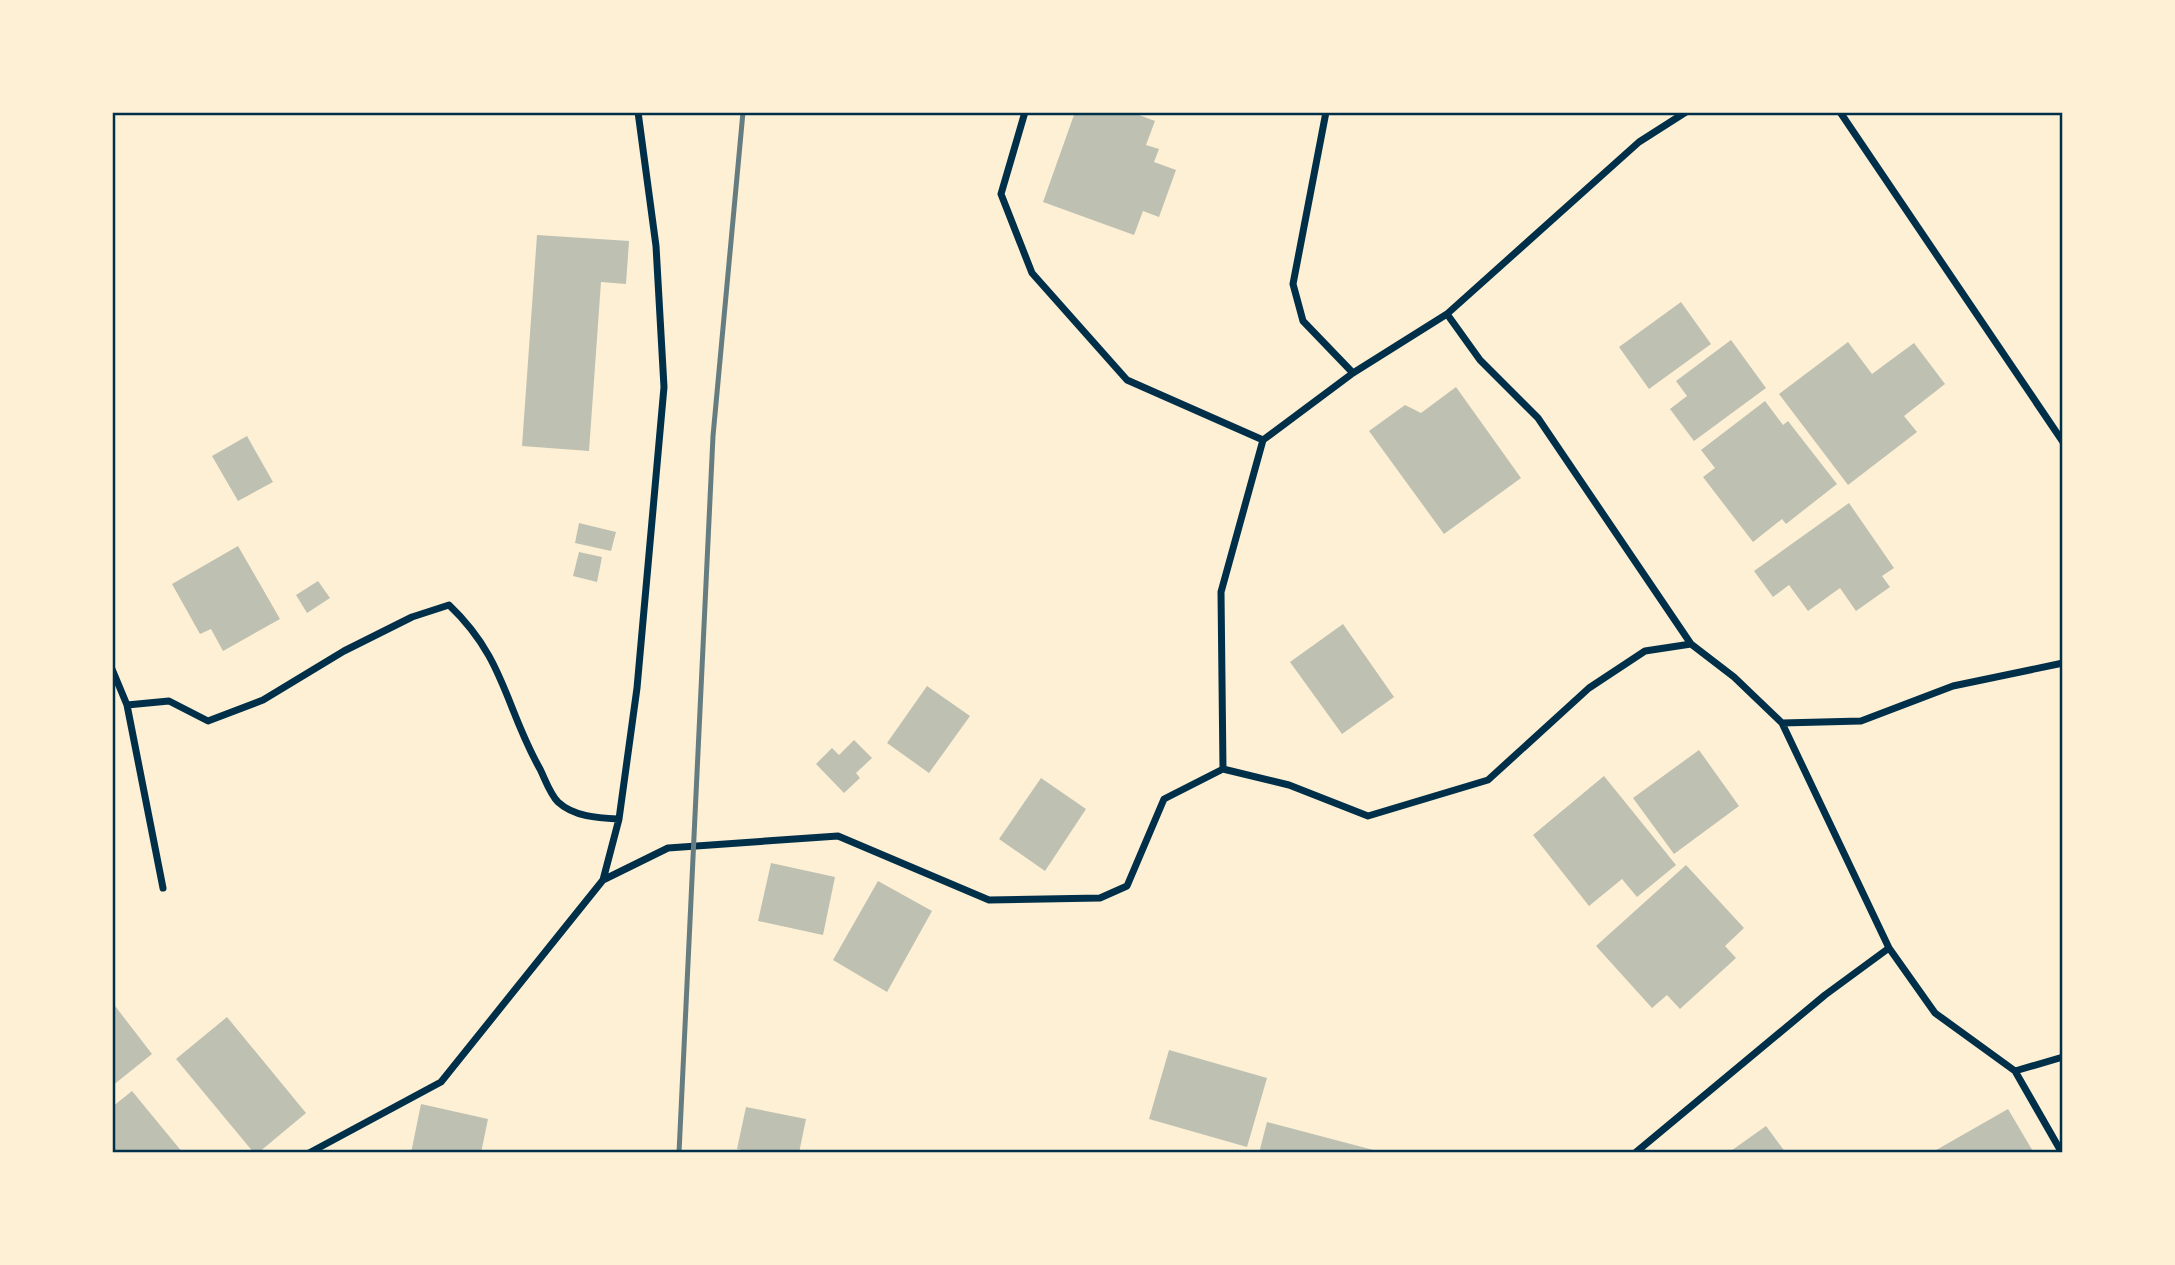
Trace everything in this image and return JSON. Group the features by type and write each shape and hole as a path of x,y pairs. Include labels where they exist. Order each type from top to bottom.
{"street":[{"path":"309,1153 441,1082 603,880 619,819 638,688 664,387 656,246 638,112"},
{"path":"1025,112 1001,194 1032,273 1127,380 1263,440"},
{"path":"1326,112 1293,284 1303,321 1353,373"},
{"path":"1223,769 1221,592 1263,440 1353,373 1447,314 1639,142 1686,112"},
{"path":"1840,112 1944,270 2063,442"},
{"path":"1447,314 1480,360 1538,418 1691,644 1734,677 1782,723 1889,948 1935,1013 2015,1071 2062,1153"},
{"path":"127,705 169,701 208,721 263,700 344,651 412,617 449,605 473,629 492,657 533,756 558,802 589,818 619,819"},
{"path":"603,880 668,848 838,836 989,900 1100,898 1127,886 1164,799 1223,769 1289,785 1368,816 1488,780 1590,688 1645,652 1691,644"},
{"path":"1782,723 1861,721 1953,686 2063,663"},
{"path":"112,669 127,705 163,888"},
{"path":"1635,1153 1825,995 1889,948"},
{"path":"2015,1071 2063,1057"}],"building":[{"path":"1075,112 1131,112 1155,121 1146,145 1159,149 1154,162 1176,170 1159,217 1143,211 1134,235 1043,202"},
{"path":"537,235 629,241 626,284 601,282 589,451 522,446"},
{"path":"1681,302 1711,344 1649,389 1619,347"},
{"path":"1731,340 1766,388 1694,441 1670,409 1687,396 1676,381"},
{"path":"1848,342 1872,374 1914,343 1945,384 1904,416 1917,432 1848,485 1779,394"},
{"path":"1456,387 1521,478 1444,534 1369,431 1405,405 1421,413"},
{"path":"1765,401 1783,425 1788,421 1837,484 1786,524 1782,519 1753,542 1703,477 1715,468 1701,450"},
{"path":"247,436 273,482 238,501 212,456"},
{"path":"1849,503 1894,568 1882,576 1890,587 1856,611 1840,588 1808,611 1789,585 1773,597 1754,571"},
{"path":"579,523 616,532 611,551 575,543"},
{"path":"238,546 280,619 223,651 211,629 200,634 172,584"},
{"path":"579,552 602,557 597,582 573,576"},
{"path":"318,581 330,598 307,613 296,595"},
{"path":"1343,624 1394,697 1342,734 1290,662"},
{"path":"927,686 970,716 929,773 887,743"},
{"path":"854,740 872,758 856,773 860,778 844,793 816,764 832,748 839,755"},
{"path":"1699,750 1739,806 1674,854 1633,798"},
{"path":"1604,776 1676,865 1637,897 1622,879 1589,906 1533,835"},
{"path":"1041,778 1086,809 1045,871 999,839"},
{"path":"771,863 835,877 823,935 758,921"},
{"path":"1686,865 1744,928 1725,946 1736,958 1680,1009 1667,995 1652,1008 1596,946"},
{"path":"878,881 932,911 887,992 833,960"},
{"path":"112,1002 152,1054 112,1086"},
{"path":"227,1017 306,1113 258,1153 254,1153 176,1059"},
{"path":"1169,1050 1267,1078 1247,1147 1149,1119"},
{"path":"132,1091 183,1153 112,1153 112,1107"},
{"path":"421,1104 488,1119 481,1153 411,1153"},
{"path":"746,1107 806,1119 799,1153 758,1153 737,1149"},
{"path":"2008,1109 2034,1153 1931,1153"},
{"path":"1267,1122 1381,1152 1381,1153 1259,1153"},
{"path":"1766,1126 1786,1153 1728,1153"}],"railway":[{"path":"679,1153 713,436 743,112"}]}
